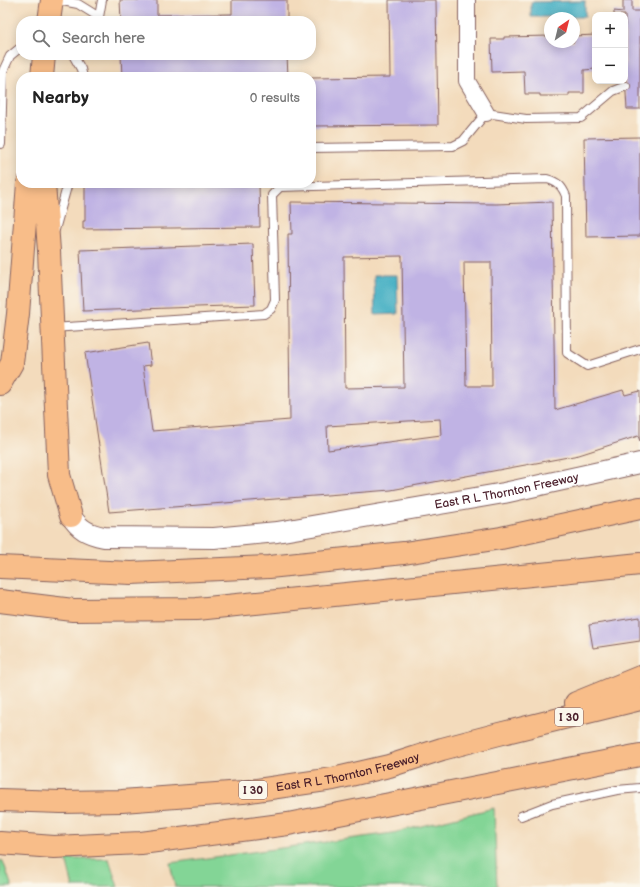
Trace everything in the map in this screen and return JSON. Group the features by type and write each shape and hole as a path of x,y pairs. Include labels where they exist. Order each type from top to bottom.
{"main road":[{"path":"0,384 9,361 18,314 27,188"},
{"path":"44,188 49,251 59,475 71,516"},
{"path":"0,567 131,572 269,567 404,553 501,538 640,508"},
{"path":"0,601 73,610 197,608 487,579 635,567"},
{"name":"East R L Thornton Freeway","path":"0,800 61,802 122,801 243,792 333,780 389,766 442,749 499,734 637,686"},
{"path":"0,843 54,846 141,843 288,824 640,755"}],"street":[{"path":"467,0 468,81 486,113"},
{"name":"East R L Thornton Freeway","path":"71,516 82,530 92,535 104,538 214,538 277,532 504,493 640,463"}],"lane":[{"path":"102,0 102,16"},
{"path":"52,8 78,4 97,16"},
{"path":"1,144 2,71 10,56 16,51"},
{"path":"76,60 82,72"},
{"path":"316,148 453,146 463,141 486,113 526,119 581,118 613,91 626,86"},
{"path":"316,186 547,179 557,182 562,187 566,196 567,353 587,366 640,349"},
{"path":"49,251 67,188"},
{"path":"52,328 264,314 271,309 275,300 272,195 279,188"},
{"path":"521,816 552,804 617,790 640,788"}],"green space":[{"path":"494,808 497,887 175,887 170,863 393,833"},
{"path":"66,859 109,859 118,887 73,887"},
{"path":"0,860 3,861 12,887 0,887"}],"water":[{"path":"585,1 585,17 580,17 580,12 544,12 544,17 531,17 531,2"},
{"path":"374,275 397,275 398,314 375,315"}],"building":[{"path":"120,0 157,0 157,15 232,14 232,0 287,0 287,16 121,16"},
{"path":"389,0 436,0 438,125 316,126 316,78 390,77"},
{"path":"623,0 632,0 632,11 640,11 640,109 627,109 625,84 628,84 628,12 623,12"},
{"path":"592,35 592,69 584,70 584,93 569,93 569,96 540,96 540,94 525,94 524,71 492,72 491,39 504,39 504,37 544,36 544,48 580,48 580,36"},
{"path":"121,60 287,60 288,72 122,72"},
{"path":"640,137 640,236 586,237 584,138"},
{"path":"85,188 259,188 260,227 83,229 83,221 85,221"},
{"path":"291,202 496,204 552,202 555,410 623,390 625,395 640,391 640,441 638,436 579,455 391,490 109,512 85,353 148,343 151,365 143,366 152,431 290,420 288,234 292,234","holes":["402,256 404,387 345,388 344,257","464,262 491,262 492,386 466,386","440,419 441,435 328,450 327,426"]},
{"path":"253,244 255,305 83,311 80,250"},
{"path":"640,617 640,641 593,648 589,625"}]}
